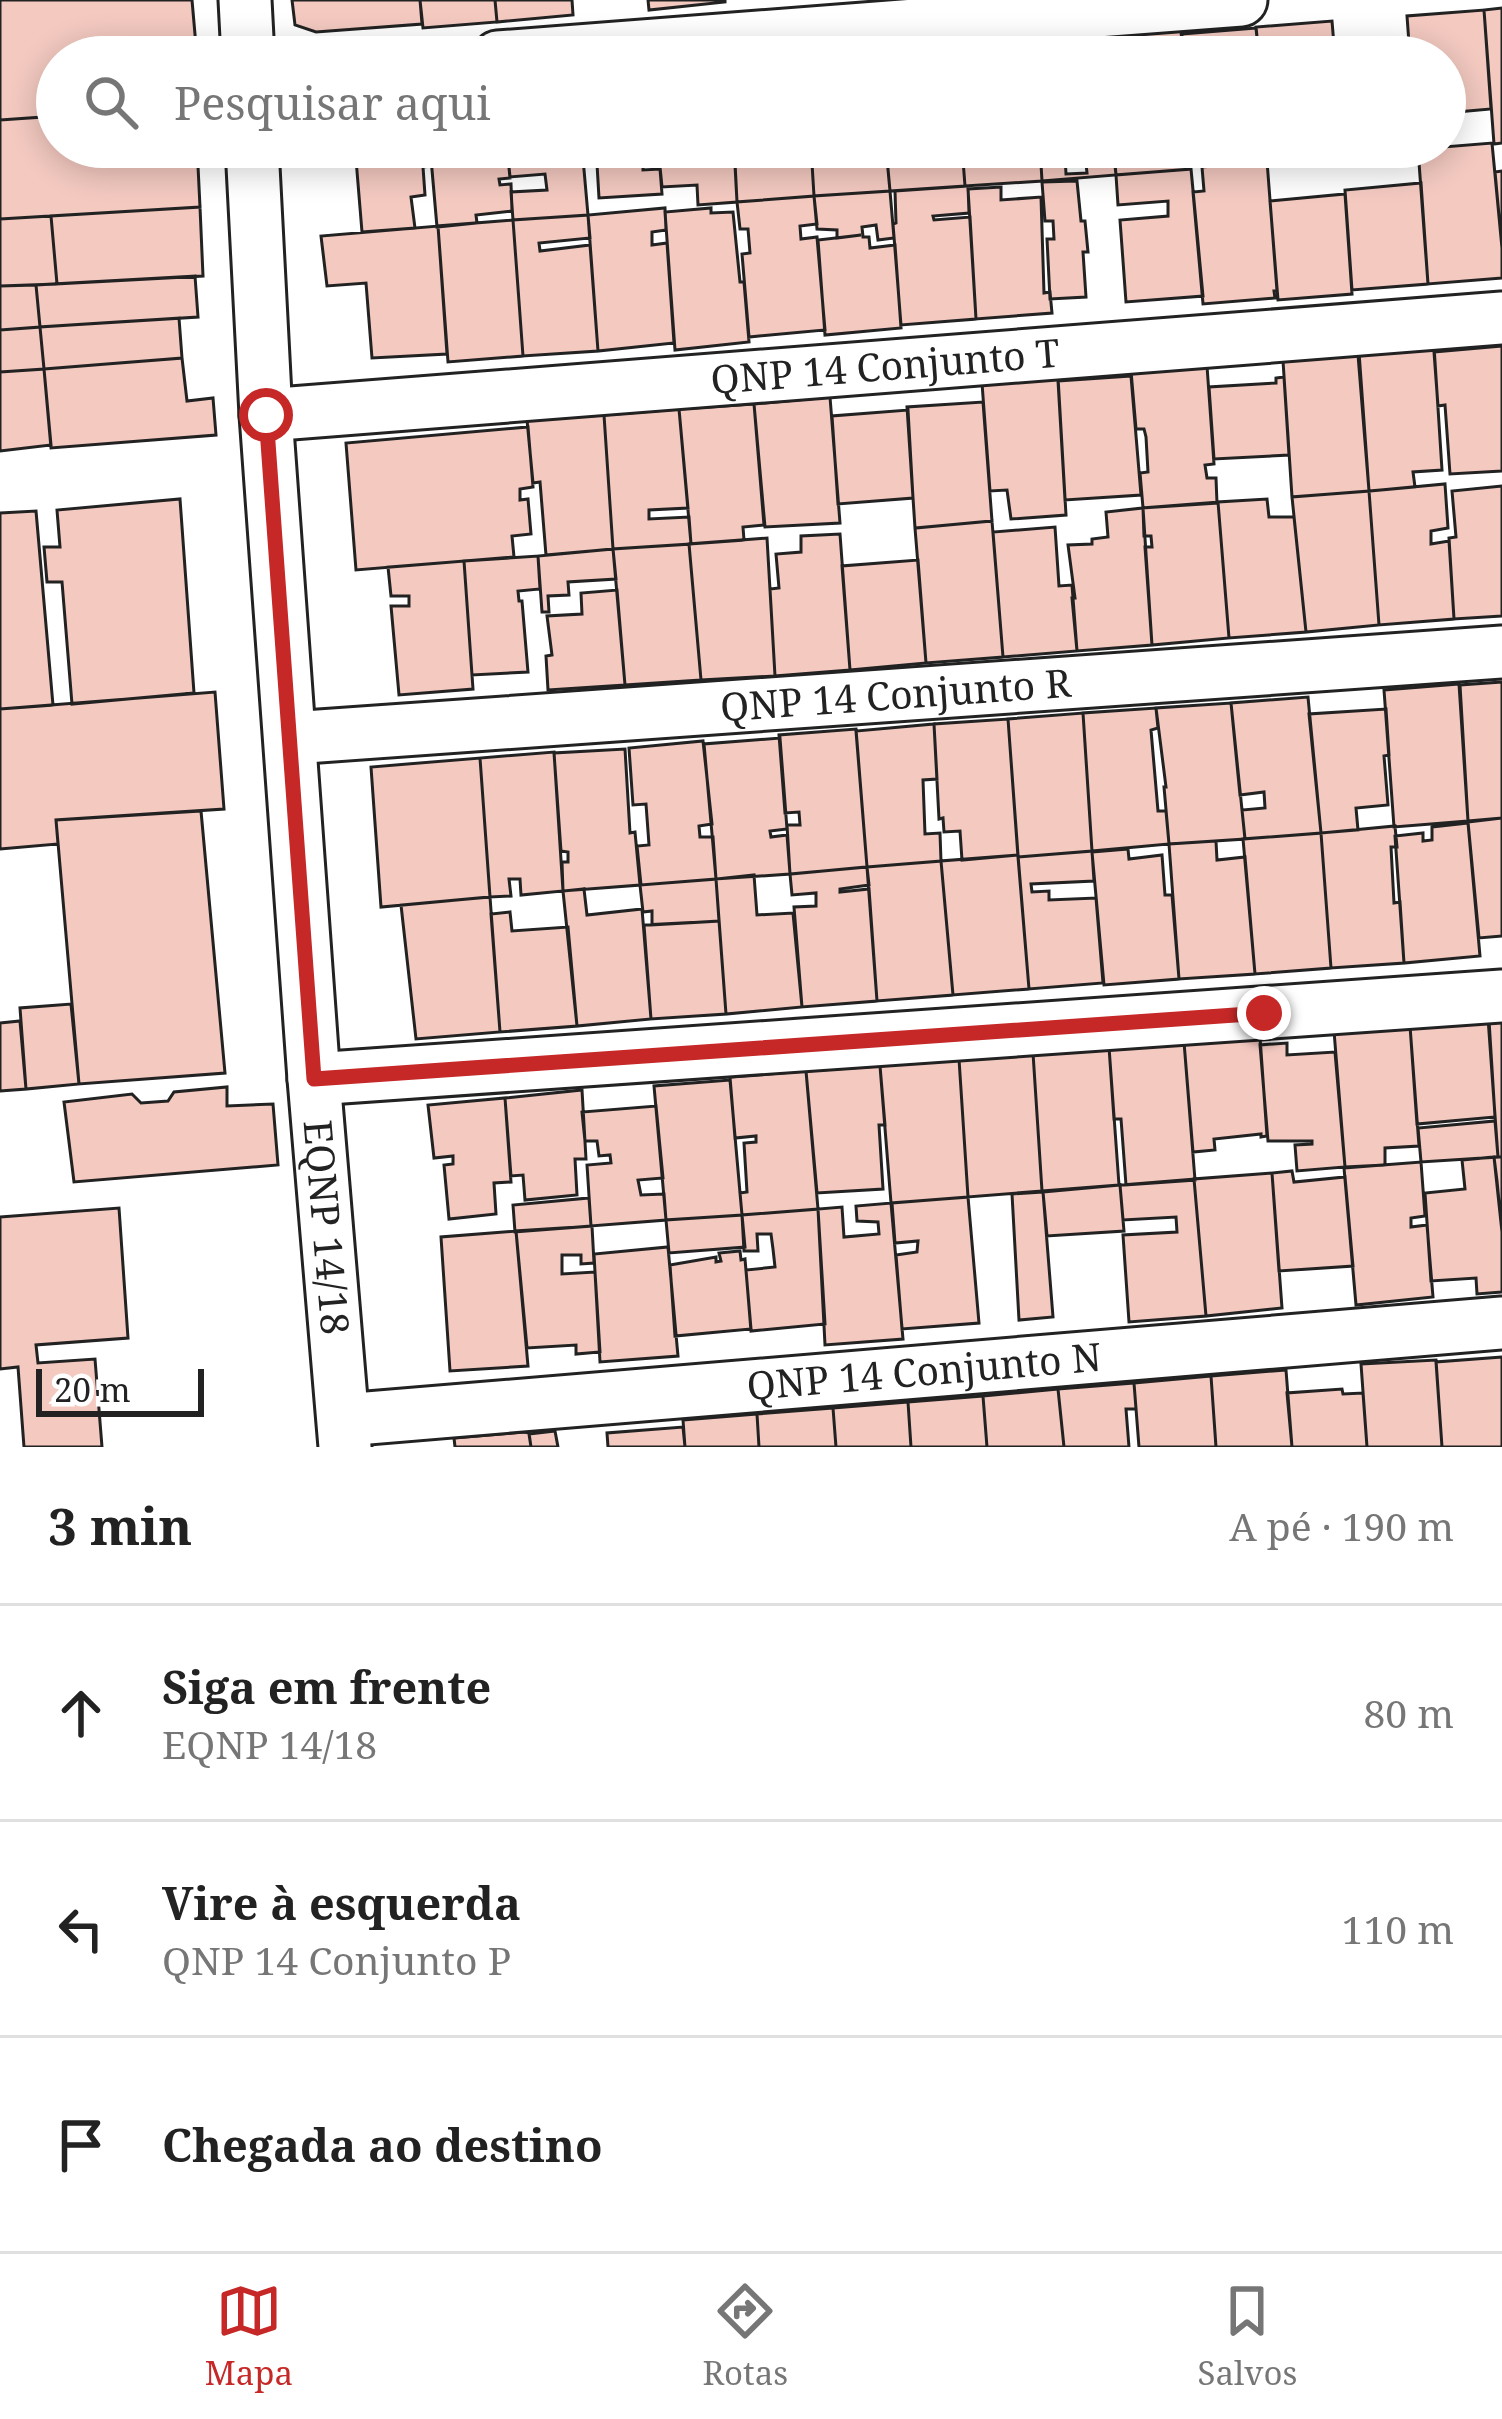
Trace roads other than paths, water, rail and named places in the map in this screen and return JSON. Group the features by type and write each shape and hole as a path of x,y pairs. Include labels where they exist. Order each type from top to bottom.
{"street":[{"path":"245,0 247,36"},
{"path":"772,36 1241,0"},
{"name":"EQNP 14/18","path":"253,168 266,415 314,1079 345,1433"},
{"name":"QNP 14 Conjunto T","path":"266,415 1502,318"},
{"name":"QNP 14 Conjunto R","path":"291,738 1502,652"},
{"path":"314,1079 1502,996"},
{"name":"QNP 14 Conjunto N","path":"345,1433 1502,1323"}]}
